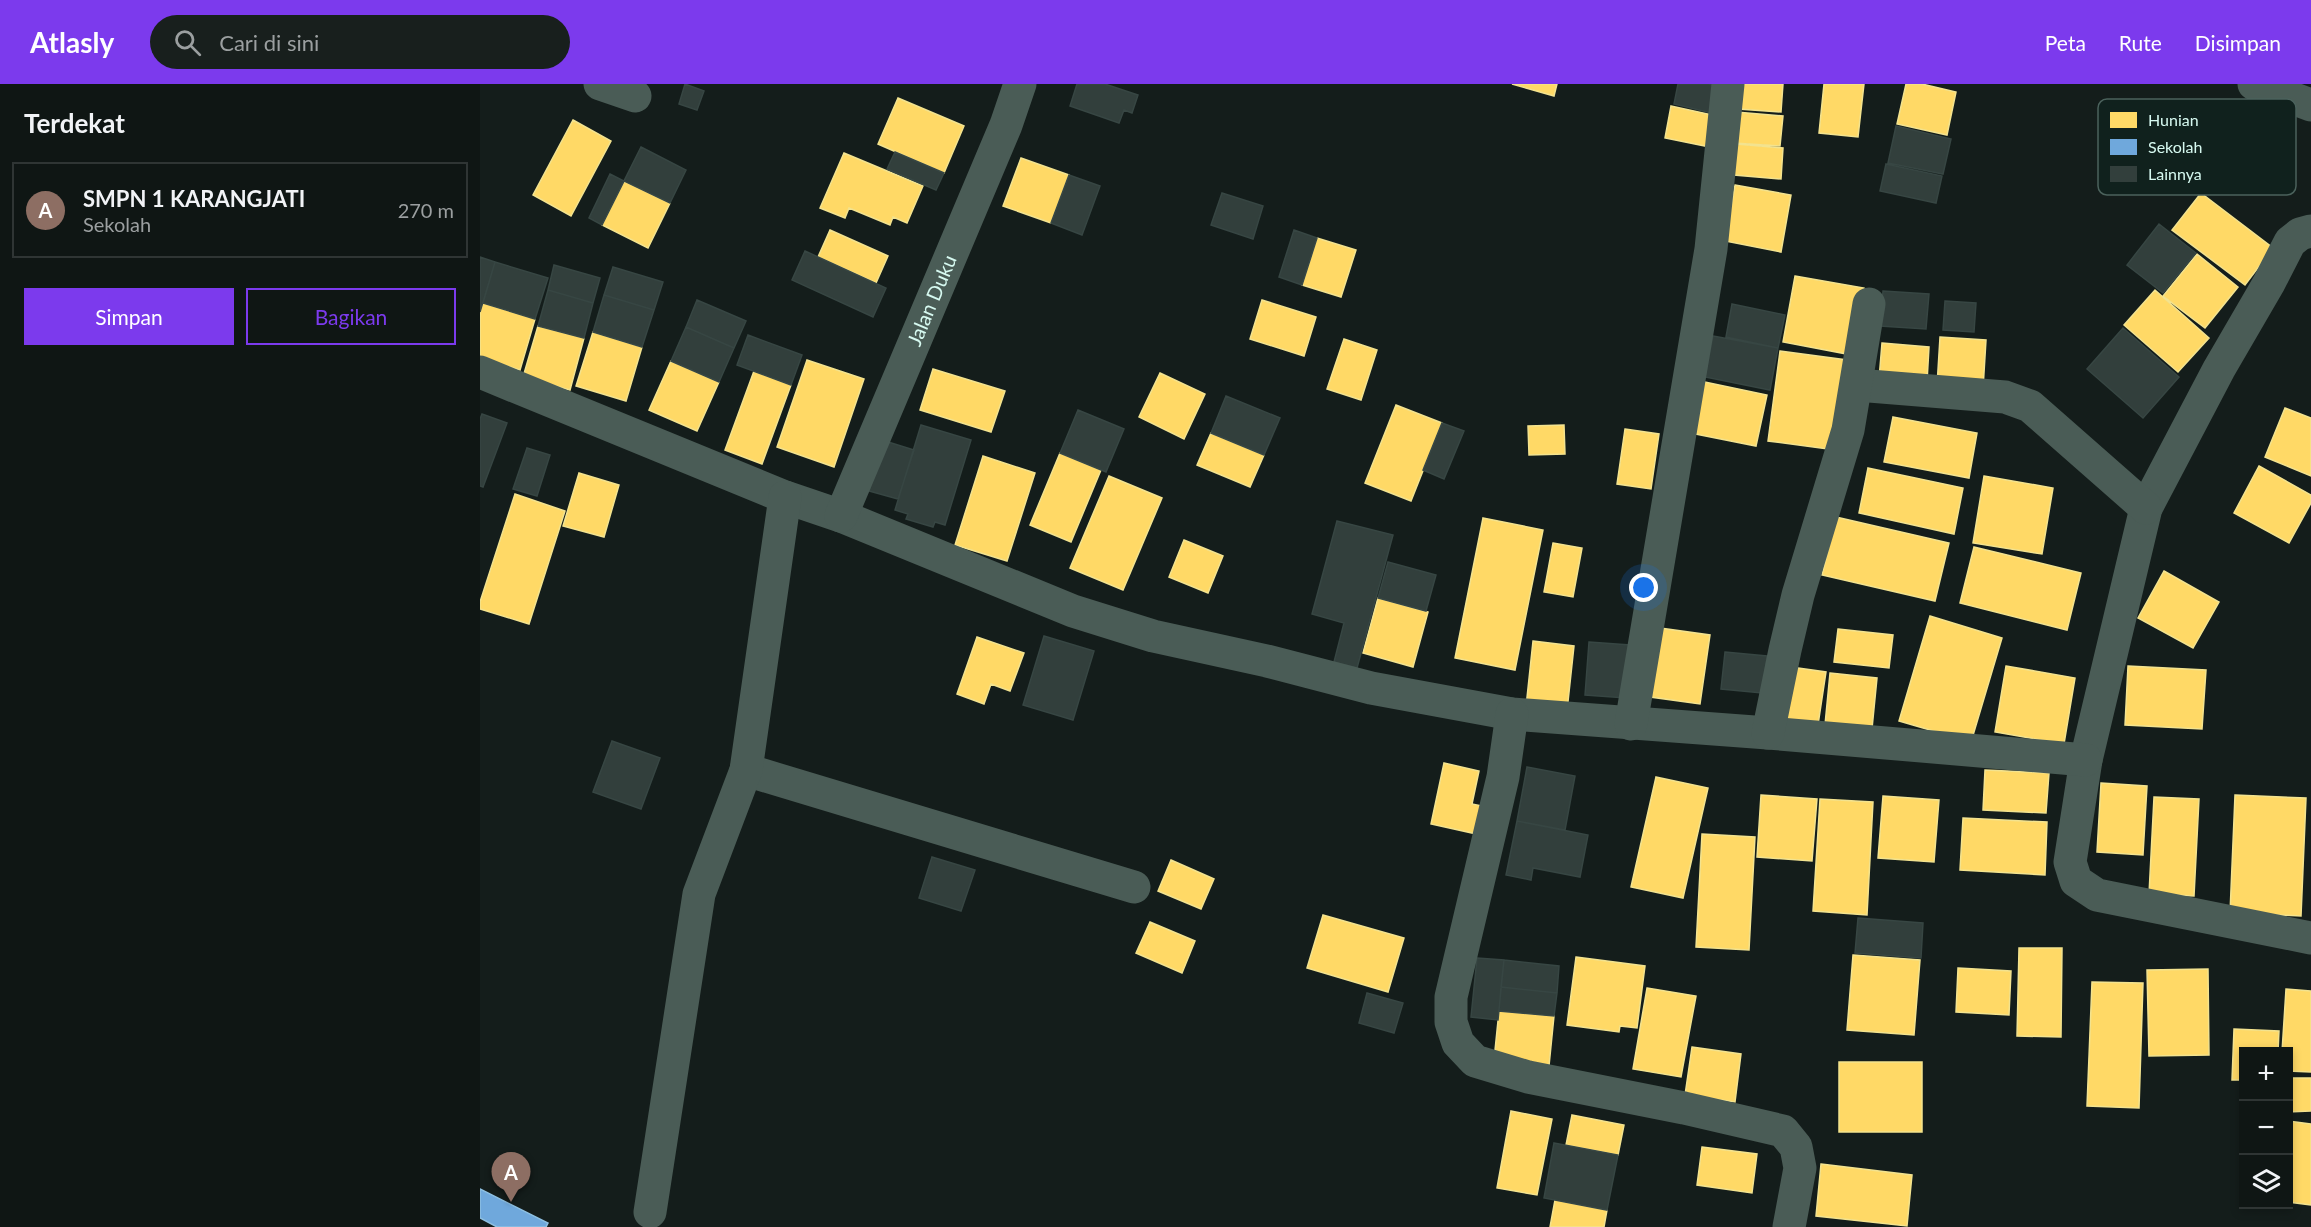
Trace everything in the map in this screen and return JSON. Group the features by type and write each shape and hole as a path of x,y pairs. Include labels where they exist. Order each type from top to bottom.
{"street":[{"path":"600,84 635,96"},
{"name":"Jalan Duku","path":"841,516 1006,125 1020,84"},
{"path":"1631,724 1711,249 1728,84"},
{"path":"2254,84 2295,99"},
{"path":"2296,99 2311,105"},
{"path":"2311,231 2300,234 2290,242 2219,369 2146,508 2086,760 2070,862 2076,881 2097,895 2311,938"},
{"path":"1768,733 1798,595 1848,430 1869,304"},
{"path":"480,372 785,497 841,516 1073,611 1153,636 1267,661 1371,688 1512,714 2086,760"},
{"path":"1857,385 2005,397 2030,406 2146,508"},
{"path":"650,1212 699,894 746,770 785,497"},
{"path":"1512,714 1503,777 1450,997 1450,1022 1458,1043 1475,1061 1528,1077 1684,1107 1784,1131 1796,1147 1800,1168 1789,1227"},
{"path":"746,770 1134,887"}],"building: Hunian":[{"path":"1512,84 1557,84 1554,96"},
{"path":"1740,84 1783,84 1781,112 1738,109"},
{"path":"1824,84 1864,84 1858,137 1819,133"},
{"path":"1906,84 1922,84 1956,92 1947,135 1897,124"},
{"path":"898,98 964,126 944,173 878,144"},
{"path":"1671,106 1717,116 1710,147 1665,138"},
{"path":"1736,112 1783,116 1780,146 1734,143"},
{"path":"573,120 611,141 571,216 533,195"},
{"path":"1736,144 1783,148 1781,179 1734,175"},
{"path":"844,153 923,186 907,223 893,217 890,225 849,208 845,218 820,208"},
{"path":"1021,158 1069,175 1051,223 1003,206"},
{"path":"624,181 670,203 648,248 602,225"},
{"path":"1735,185 1791,195 1781,252 1725,241"},
{"path":"2199,195 2204,195 2273,248 2245,285 2172,230"},
{"path":"830,230 888,256 876,283 818,257"},
{"path":"1317,238 1356,250 1341,297 1302,285"},
{"path":"2197,254 2238,287 2205,328 2163,296"},
{"path":"1795,276 1864,288 1852,355 1783,342"},
{"path":"2155,290 2209,338 2178,372 2124,325"},
{"path":"1262,300 1316,317 1304,356 1250,339"},
{"path":"483,303 535,319 520,370 480,358 480,312"},
{"path":"538,326 584,338 570,390 523,377"},
{"path":"593,332 642,347 626,401 576,386"},
{"path":"1940,337 1986,340 1983,389 1937,386"},
{"path":"1344,339 1377,350 1361,400 1327,389"},
{"path":"1882,343 1929,347 1927,382 1879,379"},
{"path":"1780,351 1847,360 1835,450 1768,441"},
{"path":"807,360 864,379 834,467 777,447"},
{"path":"671,361 719,382 697,431 649,410"},
{"path":"933,369 1005,391 991,432 920,410"},
{"path":"754,371 791,385 762,464 725,450"},
{"path":"1160,373 1205,394 1184,439 1139,417"},
{"path":"1700,381 1767,395 1756,446 1690,433"},
{"path":"1396,405 1442,423 1411,501 1365,483"},
{"path":"2285,408 2311,418 2311,476 2265,457"},
{"path":"1893,417 1977,433 1969,478 1884,462"},
{"path":"1564,425 1565,454 1529,455 1528,426"},
{"path":"1625,429 1659,434 1651,489 1617,484"},
{"path":"1211,433 1264,455 1250,487 1197,465"},
{"path":"1060,453 1101,470 1071,542 1030,525"},
{"path":"983,456 1035,473 1007,561 955,545"},
{"path":"2259,466 2311,495 2311,503 2289,543 2234,513"},
{"path":"1868,468 1963,488 1954,534 1859,513"},
{"path":"579,473 619,485 604,537 563,526"},
{"path":"1109,476 1162,498 1123,590 1070,568"},
{"path":"1984,476 2053,488 2042,554 1973,543"},
{"path":"515,494 565,511 529,624 480,609 480,602"},
{"path":"1836,517 1949,543 1935,601 1822,575"},
{"path":"1483,518 1543,530 1515,670 1455,658"},
{"path":"1184,540 1223,556 1208,593 1169,577"},
{"path":"1553,543 1582,548 1573,597 1544,592"},
{"path":"1974,547 2081,573 2067,630 1960,603"},
{"path":"2164,571 2219,602 2193,648 2138,618"},
{"path":"1378,598 1428,612 1413,667 1363,653"},
{"path":"1930,616 2002,638 1971,742 1899,721"},
{"path":"1653,627 1710,635 1700,704 1643,696"},
{"path":"1838,629 1893,635 1889,668 1834,662"},
{"path":"977,637 1024,653 1010,691 991,684 984,704 957,694"},
{"path":"1533,641 1574,646 1567,711 1526,707"},
{"path":"2006,666 2075,678 2064,744 1995,732"},
{"path":"2128,666 2206,670 2202,729 2125,725"},
{"path":"1791,667 1826,672 1818,725 1783,720"},
{"path":"1830,673 1877,678 1871,739 1824,735"},
{"path":"1444,763 1479,771 1472,804 1487,807 1481,835 1431,824"},
{"path":"1985,770 2049,773 2046,813 1983,810"},
{"path":"1656,777 1708,788 1683,898 1631,887"},
{"path":"2101,783 2147,786 2143,855 2097,852"},
{"path":"1761,795 1817,799 1812,861 1757,857"},
{"path":"2235,795 2306,798 2301,916 2230,913"},
{"path":"1883,796 1939,800 1934,862 1878,858"},
{"path":"2154,797 2199,799 2194,896 2149,894"},
{"path":"1820,799 1873,802 1867,915 1813,911"},
{"path":"1963,818 2047,822 2045,875 1960,870"},
{"path":"1702,834 1755,837 1749,950 1696,947"},
{"path":"1171,860 1214,879 1201,909 1158,891"},
{"path":"1323,915 1404,938 1388,992 1307,968"},
{"path":"1150,922 1195,941 1182,973 1136,953"},
{"path":"2019,948 2062,948 2061,1037 2017,1036"},
{"path":"1853,955 1920,960 1914,1035 1847,1030"},
{"path":"1576,957 1645,966 1637,1028 1620,1026 1619,1032 1567,1025"},
{"path":"1958,968 2011,971 2009,1015 1956,1012"},
{"path":"2208,969 2209,1055 2149,1056 2147,970"},
{"path":"2092,982 2143,983 2139,1108 2087,1106"},
{"path":"1647,988 1696,996 1681,1077 1633,1069"},
{"path":"2286,989 2311,991 2311,1072 2293,1071 2293,1047 2282,1047"},
{"path":"1499,1011 1554,1016 1549,1066 1494,1060"},
{"path":"2234,1029 2279,1031 2278,1047 2239,1047 2239,1080 2232,1080"},
{"path":"1692,1047 1741,1054 1735,1102 1685,1095"},
{"path":"1839,1062 1922,1062 1922,1132 1839,1132"},
{"path":"2293,1078 2311,1078 2311,1111 2293,1112"},
{"path":"1511,1111 1552,1119 1537,1195 1497,1188"},
{"path":"1572,1115 1624,1125 1618,1155 1566,1145"},
{"path":"2293,1122 2311,1124 2311,1205 2293,1203"},
{"path":"1702,1147 1757,1154 1752,1193 1697,1185"},
{"path":"1821,1164 1912,1175 1907,1226 1816,1216"},
{"path":"1555,1200 1607,1210 1604,1227 1550,1227"}],"building: Sekolah":[{"path":"480,1189 548,1223 546,1227 497,1227 480,1218"}],"building: Lainnya":[{"path":"685,84 704,91 697,110 679,104"},
{"path":"1077,84 1105,84 1138,95 1132,113 1124,110 1119,123 1070,106"},
{"path":"1678,84 1708,84 1722,87 1716,114 1674,104"},
{"path":"1896,126 1951,139 1943,174 1888,163"},
{"path":"641,147 686,170 670,203 624,181"},
{"path":"895,152 944,173 936,190 887,169"},
{"path":"1886,164 1942,176 1936,203 1880,191"},
{"path":"610,174 624,181 602,225 589,218"},
{"path":"1069,175 1100,186 1082,235 1051,223"},
{"path":"1222,193 1263,206 1253,239 1211,225"},
{"path":"2159,224 2196,253 2163,293 2127,265"},
{"path":"1294,230 1317,238 1302,285 1279,277"},
{"path":"805,251 886,288 873,317 792,280"},
{"path":"480,257 495,262 480,312"},
{"path":"495,262 548,278 535,319 483,303"},
{"path":"554,265 600,278 593,303 548,290"},
{"path":"613,267 663,282 654,310 604,295"},
{"path":"548,290 593,303 584,338 538,326"},
{"path":"1883,291 1929,294 1926,329 1880,326"},
{"path":"604,295 654,310 642,347 593,332"},
{"path":"697,300 746,321 734,348 686,327"},
{"path":"1945,301 1976,303 1974,332 1943,330"},
{"path":"1732,304 1785,315 1778,348 1726,337"},
{"path":"686,327 734,348 719,382 671,361"},
{"path":"2123,328 2179,377 2143,418 2087,369"},
{"path":"748,335 802,355 791,385 737,365"},
{"path":"1713,336 1778,348 1770,390 1705,377"},
{"path":"1226,396 1280,418 1264,455 1211,433"},
{"path":"1078,410 1124,429 1106,472 1060,453"},
{"path":"482,414 507,423 483,487 480,486 480,419"},
{"path":"1442,423 1464,431 1444,479 1423,470"},
{"path":"921,425 971,440 945,525 935,522 933,527 906,519 908,514 895,510"},
{"path":"885,441 914,450 898,499 869,491"},
{"path":"527,448 550,455 537,496 513,489"},
{"path":"1337,521 1393,535 1357,668 1334,662 1344,623 1312,614"},
{"path":"1388,562 1436,575 1426,611 1378,598"},
{"path":"1044,636 1094,651 1073,720 1023,705"},
{"path":"1589,642 1630,645 1626,698 1585,695"},
{"path":"1725,652 1767,656 1762,693 1721,689"},
{"path":"612,741 660,758 641,809 593,792"},
{"path":"1527,767 1575,776 1565,830 1517,821"},
{"path":"1517,821 1588,835 1580,877 1533,868 1531,880 1506,875"},
{"path":"932,857 975,870 961,911 919,898"},
{"path":"1858,918 1923,923 1921,958 1855,953"},
{"path":"1477,958 1504,960 1498,1020 1471,1017"},
{"path":"1504,960 1559,966 1557,993 1501,987"},
{"path":"1501,987 1557,993 1554,1016 1499,1011"},
{"path":"1367,993 1403,1003 1394,1033 1359,1023"},
{"path":"1554,1143 1618,1155 1607,1210 1544,1198"}],"place":[{"name":"SMPN 1 KARANGJATI","path":"511,1202"}]}
